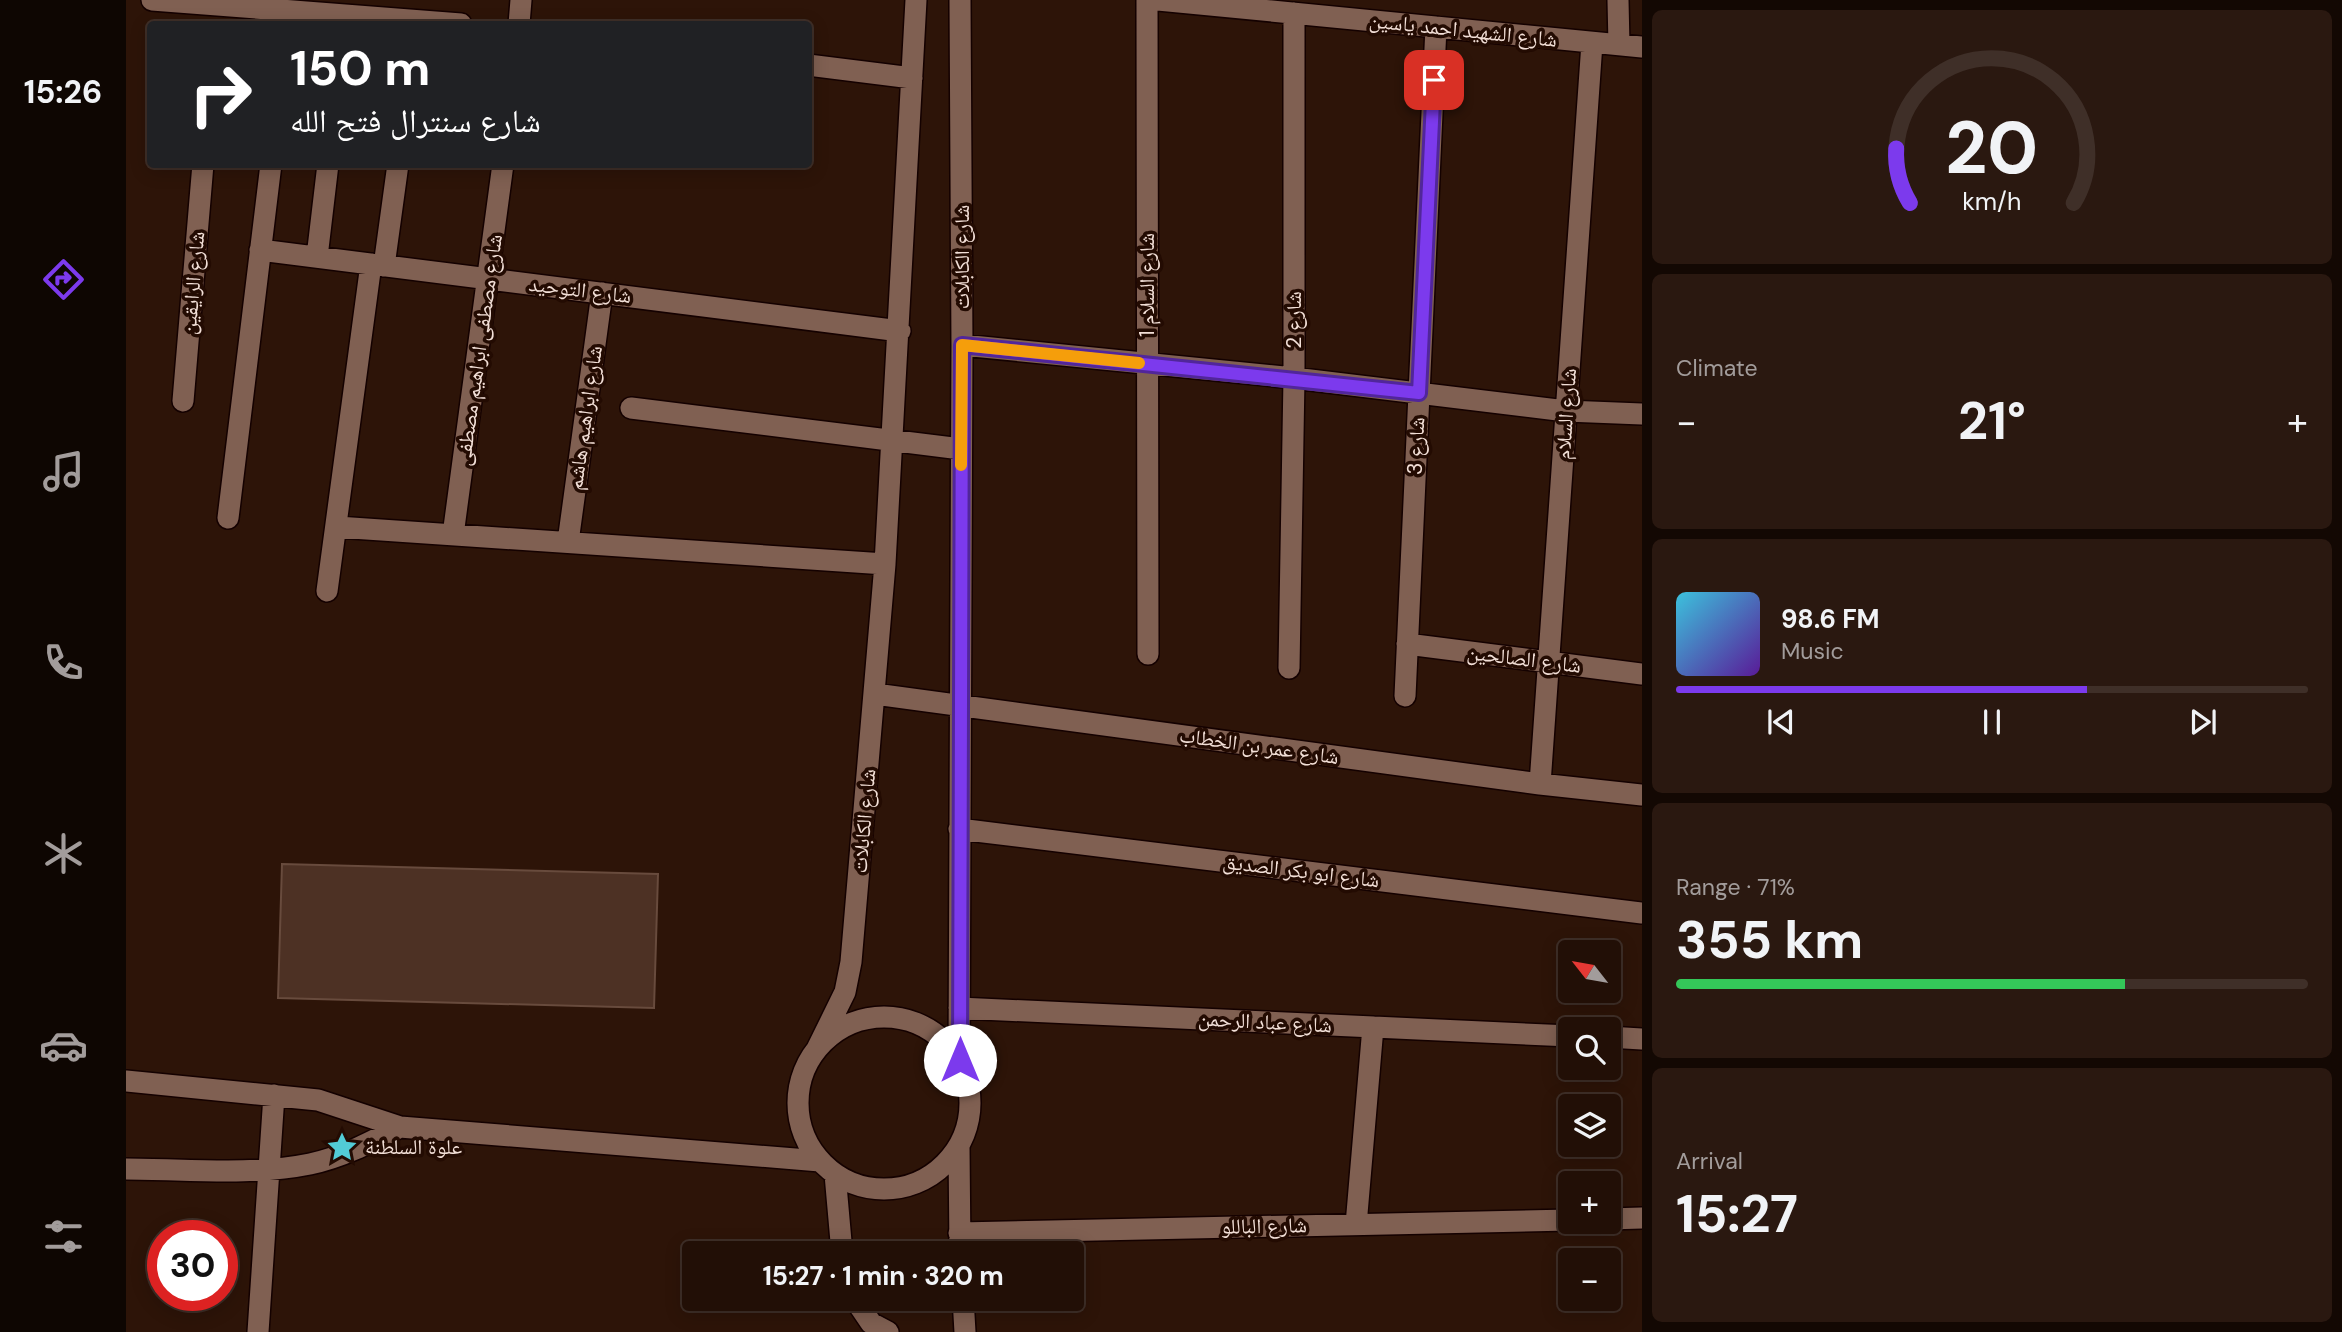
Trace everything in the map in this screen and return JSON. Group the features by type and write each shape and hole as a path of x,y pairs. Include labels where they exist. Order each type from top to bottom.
{"street":[{"path":"152,0 216,10 408,21"},
{"path":"519,21 521,0"},
{"name":"شارع الكابلات","path":"817,1049 845,992 851,962 886,564 916,0"},
{"name":"شارع الكابلات","path":"960,0 960,1060"},
{"name":"شارع السلام 1","path":"1147,0 1148,654"},
{"name":"شارع الشهيد احمد ياسين","path":"1158,0 1255,5 1294,13 1642,47"},
{"path":"1618,0 1619,45"},
{"name":"شارع 2","path":"1289,668 1294,378 1294,13"},
{"name":"شارع 3","path":"1405,696 1436,27"},
{"name":"شارع السلام","path":"1539,784 1592,43"},
{"path":"812,66 912,78"},
{"name":"شارع الرايقين","path":"183,401 203,168"},
{"path":"228,518 270,168"},
{"path":"317,257 328,168"},
{"path":"327,591 378,265 397,168"},
{"name":"شارع مصطفى ابراهيم مصطفى","path":"453,535 503,168"},
{"name":"شارع التوحيد","path":"260,250 900,331"},
{"name":"شارع ابراهيم هاشم","path":"568,542 602,293"},
{"path":"962,345 1294,378 1566,411 1642,414"},
{"path":"632,408 961,449"},
{"path":"337,527 886,564"},
{"name":"شارع الصالحين","path":"1407,644 1642,674"},
{"name":"شارع عمر بن الخطاب","path":"876,694 1539,784 1642,795"},
{"name":"شارع ابو بكر الصديق","path":"960,829 1642,913"},
{"name":"شارع عباد الرحمن","path":"959,1008 1558,1035"},
{"path":"126,1081 318,1100 400,1127 827,1168 872,1189 913,1185 931,1176 959,1146 967,1130 970,1103 967,1076 960,1060 931,1030 912,1021 871,1017 850,1023 832,1034 817,1049 806,1066 797,1105 808,1144 827,1168 840,1241"},
{"path":"1356,1224 1373,1027"},
{"path":"1621,1038 1642,1039"},
{"path":"258,1332 274,1095"},
{"path":"126,1170 267,1168 309,1164 354,1151 400,1127"},
{"path":"959,1146 960,1241"},
{"path":"1621,1219 1642,1218"},
{"name":"شارع الباللو","path":"1002,1241 1356,1224 1558,1220"},
{"path":"863,1311 871,1322 888,1332"},
{"path":"964,1311 965,1332"}],"building":[{"path":"282,864 658,874 654,1008 278,998"}],"slow traffic":[{"path":"961,465 962,345 1139,363"}],"place":[{"name":"علوة السلطنة","path":"342,1147"}],"route":[{"path":"960,1060 962,345 1419,393 1434,80"}]}
